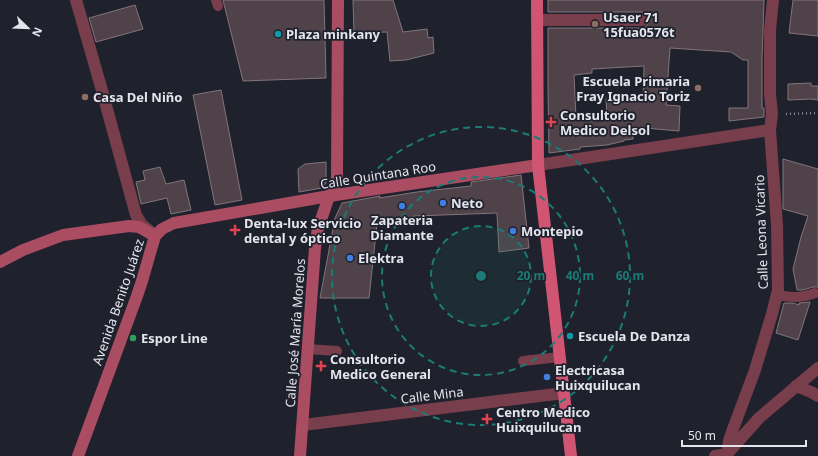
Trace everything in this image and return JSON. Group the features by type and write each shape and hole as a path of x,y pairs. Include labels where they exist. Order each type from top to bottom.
{"main road":[{"name":"Calle José María Morelos","path":"300,456 315,248 322,214 333,191 337,178 338,0"},
{"path":"538,0 538,165 571,456"},
{"name":"Calle Quintana Roo","path":"155,236 162,230 174,224 330,196 538,165"},
{"path":"0,262 23,250 63,235 129,226 139,227 155,236"},
{"name":"Avenida Benito Juárez","path":"78,456 137,296 148,264 155,236"}],"street":[{"name":"Avenida Benito Juárez","path":"76,0 136,215 142,225 155,236"},
{"name":"Calle Leona Vicario","path":"727,455 733,429 755,370 778,290 777,225 770,130 772,114 770,94 770,30 773,0"},
{"path":"538,20 642,20"},
{"name":"Calle Quintana Roo","path":"538,165 770,130"},
{"path":"715,456 727,455 760,418 818,368"},
{"path":"796,386 818,396"},
{"name":"Calle Mina","path":"303,425 564,392"}],"lane":[{"path":"776,295 796,298 815,293"},
{"path":"308,349 337,351"},
{"path":"523,361 560,357"}],"path":[{"path":"772,114 818,113"}],"building":[{"name":"Plaza minkany","path":"223,0 324,0 326,78 243,81"},
{"path":"353,0 393,0 403,32 427,29 428,38 433,37 434,53 406,60 390,61 387,32 354,33"},
{"path":"548,0 764,0 762,108 764,108 764,117 729,121 729,108 748,108 748,60 743,60 731,52 670,48 666,105 680,106 679,131 633,127 633,139 607,145 580,147 580,149 549,153 548,28 642,28 648,24 649,17 642,12 548,12","holes":["644,66 643,101 606,99 607,119 579,121 579,117 576,117 574,75 592,73 592,69"]},
{"path":"793,0 818,0 818,36 789,33"},
{"path":"135,5 143,29 96,42 89,18"},
{"path":"811,83 811,86 818,86 818,100 788,100 788,84"},
{"path":"221,90 242,200 215,205 193,95"},
{"path":"783,159 818,169 818,287 797,290 793,269 808,216 783,209"},
{"path":"326,162 326,183 322,188 299,192 298,169 305,164"},
{"path":"160,167 166,184 184,180 191,210 171,214 167,198 141,204 136,182 145,180 143,171"},
{"path":"521,175 529,248 499,252 497,213 415,216 377,224 369,298 320,298 335,218 342,203 380,196 379,198 471,186 471,182"},
{"path":"810,302 798,340 776,333 784,303 799,305 799,303"}],"place":[{"name":"Usaer 71 15fua0576t","path":"595,24"},
{"name":"Plaza minkany","path":"278,34"},
{"name":"Escuela Primaria Fray Ignacio Toriz","path":"698,88"},
{"name":"Casa Del Niño","path":"85,97"},
{"name":"Consultorio Medico Delsol","path":"551,122"},
{"name":"Neto","path":"443,203"},
{"name":"Zapateria Diamante","path":"402,206"},
{"name":"Denta-lux Servicio dental y óptico","path":"235,230"},
{"name":"Montepio","path":"513,231"},
{"name":"Elektra","path":"350,258"},
{"name":"Escuela De Danza","path":"570,336"},
{"name":"Espor Line","path":"133,338"},
{"name":"Consultorio Medico General","path":"321,366"},
{"name":"Electricasa Huixquilucan","path":"547,377"},
{"name":"Centro Medico Huixquilucan","path":"487,419"}]}
